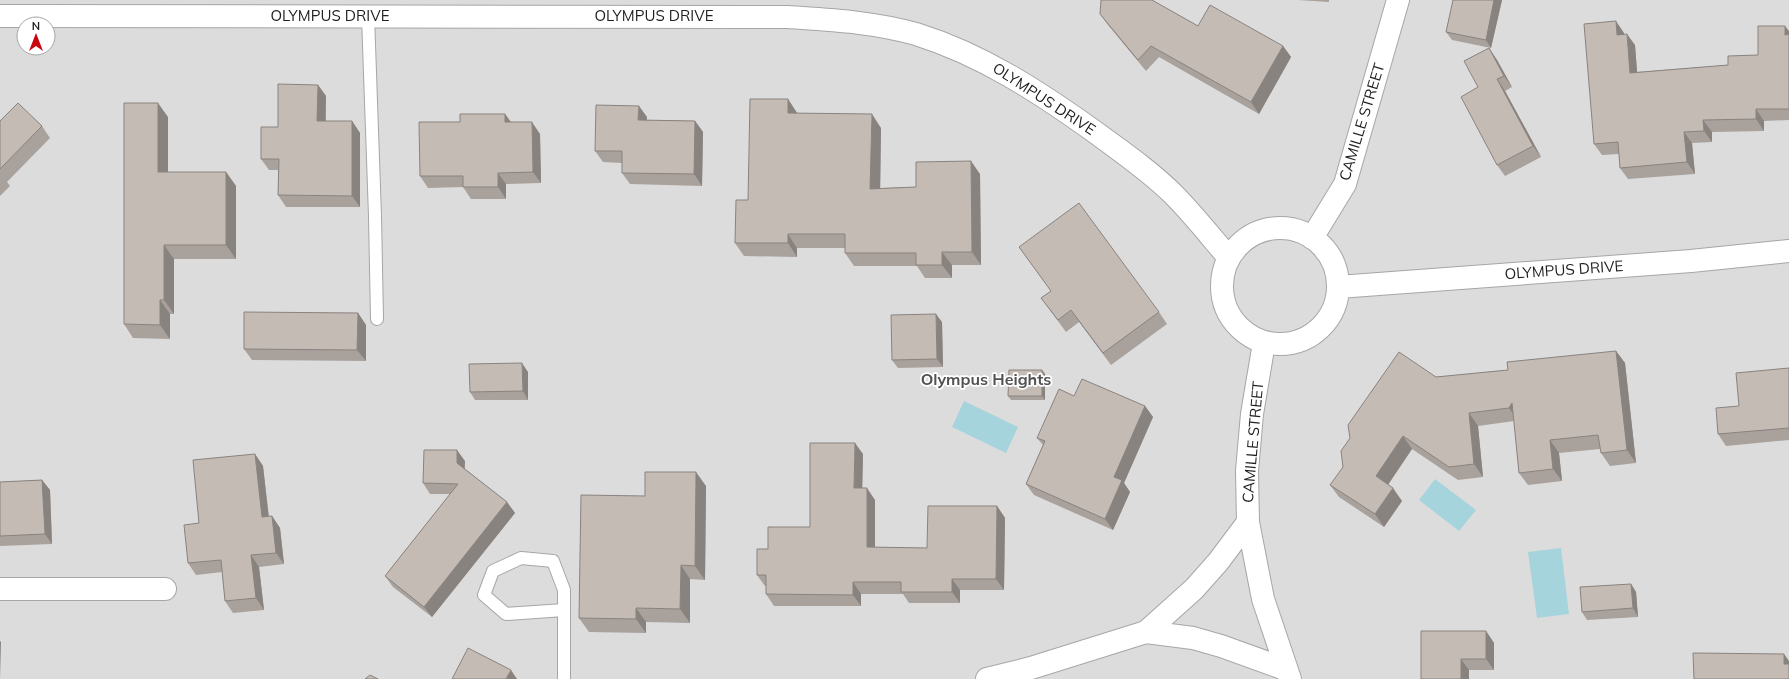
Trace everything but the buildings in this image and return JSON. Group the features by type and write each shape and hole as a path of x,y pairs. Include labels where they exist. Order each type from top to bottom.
{"street":[{"name":"CAMILLE STREET","path":"1312,238 1345,184 1398,0"},
{"name":"OLYMPUS DRIVE","path":"0,16 788,17 876,25 915,34 952,46 991,64 1044,95 1156,178 1174,195 1229,258"},
{"path":"1276,228 1295,230 1312,238 1326,251 1335,268 1338,287 1335,304 1327,320 1315,332 1299,341 1282,344 1264,343 1248,335 1235,324 1226,309 1222,286 1223,274 1229,258 1246,239 1257,233 1276,228"},
{"name":"OLYMPUS DRIVE","path":"1338,287 1691,261 1789,251"},
{"name":"CAMILLE STREET","path":"1264,343 1252,414 1247,471 1248,522 1263,599 1288,674"},
{"path":"987,679 1031,668 1146,632 1194,589 1218,562 1248,522"},
{"path":"0,589 165,588"},
{"path":"1146,632 1193,638 1221,646 1288,674"}],"lane":[{"path":"368,16 377,320"},
{"path":"564,610 506,614 484,595 493,571 521,558 553,561 564,590 564,610 564,679"}],"shaded area":[{"path":"0,0 1789,0 1789,679 0,679"}],"water":[{"path":"964,401 1018,427 1006,453 952,427"},
{"path":"1435,479 1476,510 1459,531 1419,500"},
{"path":"1561,548 1569,614 1537,618 1528,552"}],"district":[{"name":"Olympus Heights","path":"986,379"}]}
